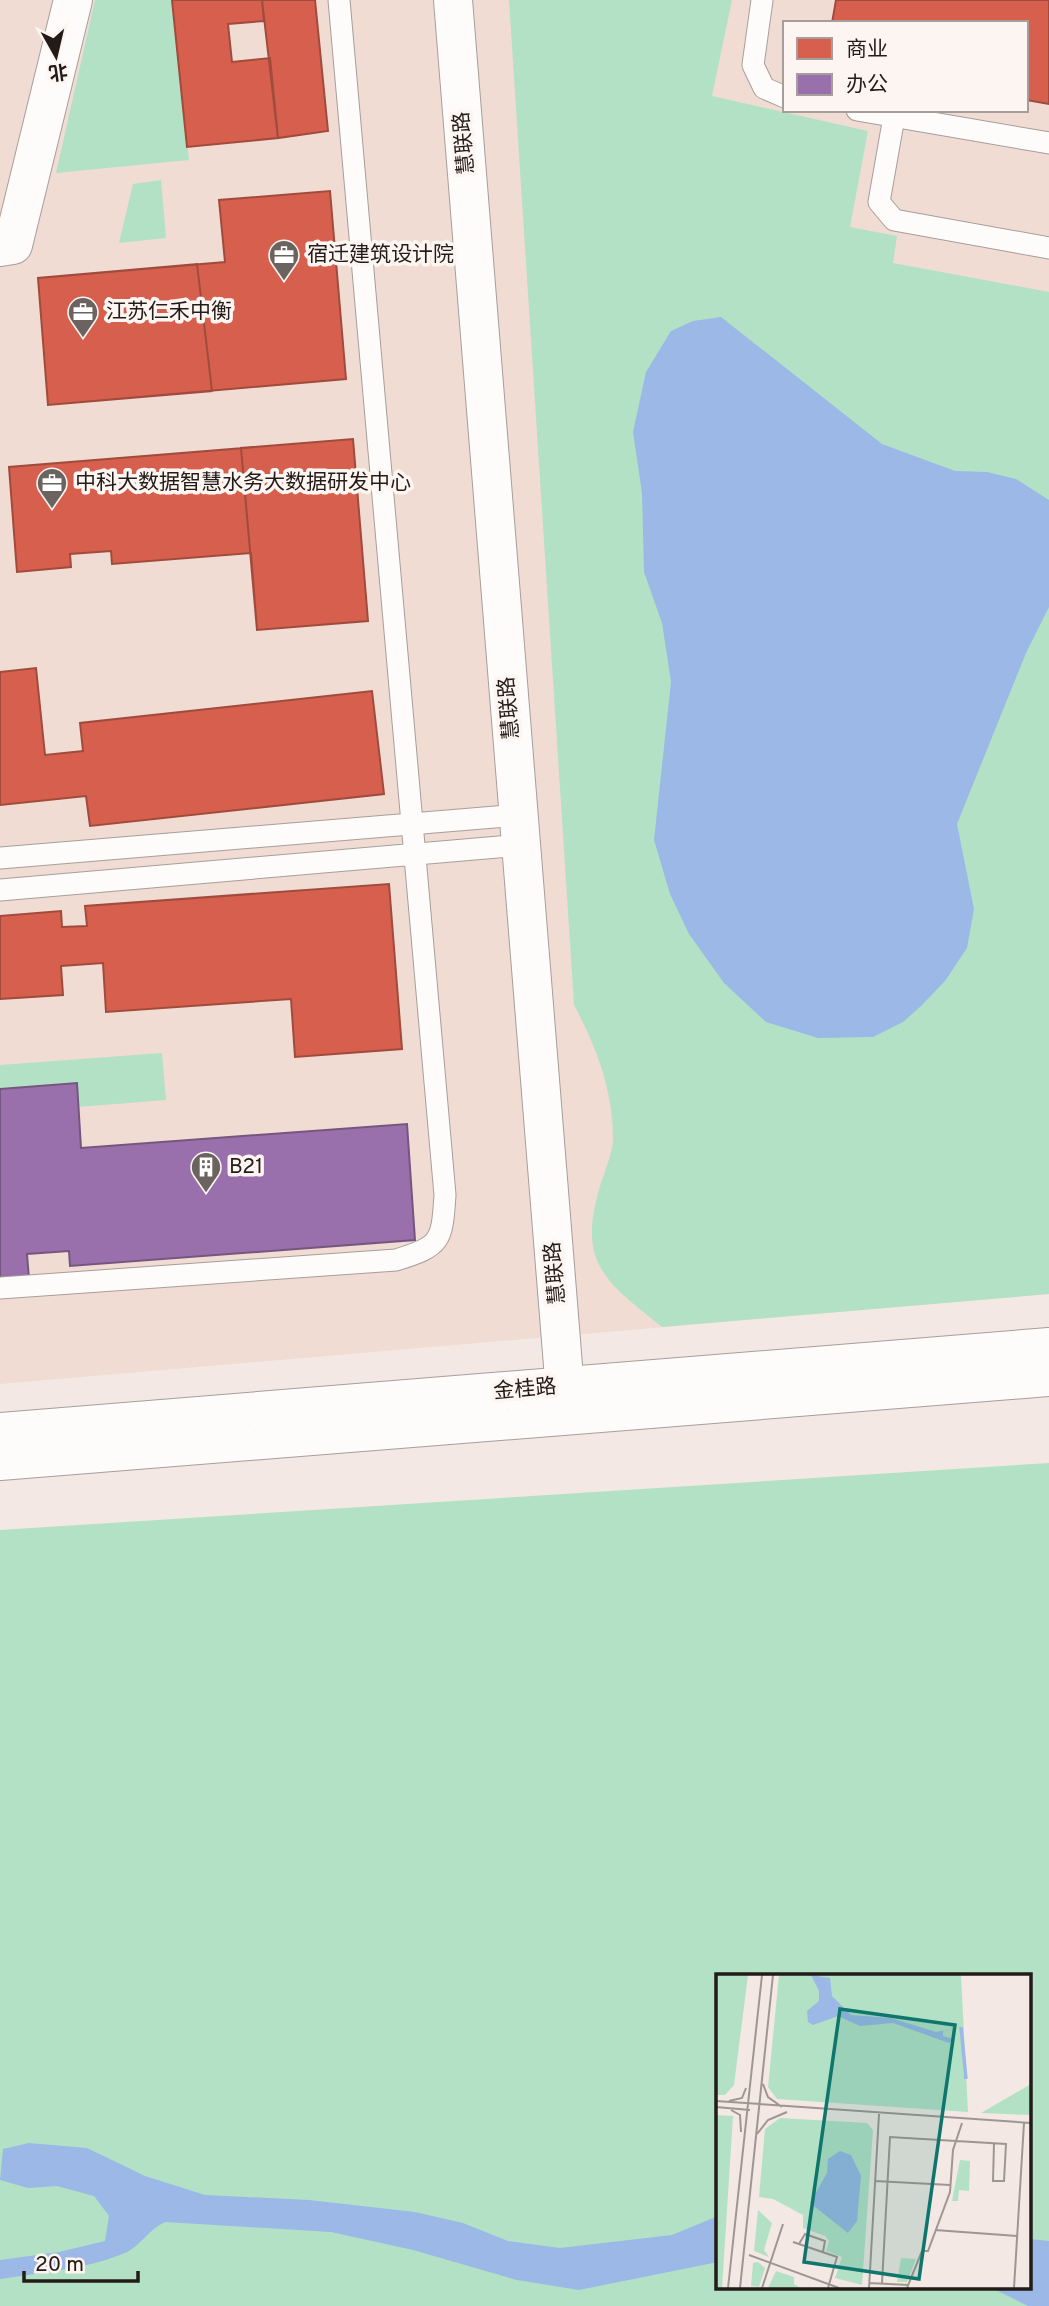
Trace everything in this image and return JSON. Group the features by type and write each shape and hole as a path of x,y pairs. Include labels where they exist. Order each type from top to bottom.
{"street":[{"path":"0,247 13,246 73,0"},
{"name":"慧联路","path":"453,0 566,1401"},
{"name":"金桂路","path":"0,1461 1049,1348"},
{"name":"金桂路","path":"0,1432 1049,1377"}],"lane":[{"path":"0,1288 396,1260 429,1250 443,1228 445,1195 339,0"},
{"path":"762,0 753,65 764,88 783,96"},
{"path":"868,112 1049,143"},
{"path":"894,117 878,202 894,220 1049,248"},
{"path":"0,859 412,825 520,830"},
{"path":"0,890 415,856 520,830"}],"shaded area":[{"path":"0,0 1049,0 1049,1294 0,1384"}],"green space":[{"path":"95,0 172,0 189,160 56,173"},
{"path":"509,0 732,0 712,96 868,131 850,227 897,236 893,263 1049,292 1049,1294 662,1327 626,1298 602,1270 595,1255 593,1216 611,1151 612,1120 602,1069 574,1005"},
{"path":"161,180 166,238 119,243 133,184"},
{"path":"162,1053 166,1100 78,1107 76,1083 0,1089 0,1065"},
{"path":"1049,1463 1049,2306 0,2306 0,1530"}],"water":[{"path":"721,317 882,444 955,471 987,472 1016,479 1049,500 1049,607 1026,653 957,824 974,909 967,948 945,981 921,1006 903,1022 873,1037 818,1038 766,1022 724,983 689,934 670,894 654,840 671,682 662,623 644,572 642,493 633,432 646,372 671,331 693,321"},
{"path":"29,2143 87,2148 145,2176 205,2195 309,2200 415,2212 463,2223 508,2241 560,2248 672,2235 716,2217 716,2262 579,2290 517,2280 413,2250 331,2232 165,2222 132,2249 113,2258 0,2279 0,2260 59,2252 105,2241 109,2216 94,2196 57,2186 28,2188 0,2180 3,2149"},
{"path":"1032,2239 1049,2241 1049,2306 1028,2306 992,2288 1032,2288"}],"building: 商业":[{"path":"172,0 262,0 264,21 228,24 232,62 270,58 278,138 187,147"},
{"path":"262,0 315,0 328,131 278,138"},
{"path":"836,0 1049,0 1049,104 1028,100 1028,21 832,21"},
{"path":"330,191 346,379 48,405 38,278 225,262 219,200"},
{"path":"197,264 212,391 48,405 38,278"},
{"path":"353,439 368,621 257,630 251,553 112,564 111,551 70,554 71,567 17,572 9,467"},
{"path":"353,439 368,621 257,630 241,448"},
{"path":"36,668 45,755 83,751 80,723 372,691 384,794 90,826 86,796 0,805 0,672"},
{"path":"389,884 402,1049 295,1057 291,999 106,1012 103,963 61,966 63,995 0,999 0,916 61,911 62,927 87,926 85,906"}],"building: 办公":[{"name":"B21","path":"77,1083 81,1148 407,1124 415,1240 70,1266 69,1251 27,1254 29,1279 0,1281 0,1089"}],"place":[{"name":"宿迁建筑设计院","path":"284,282"},
{"name":"江苏仁禾中衡","path":"83,339"},
{"name":"中科大数据智慧水务大数据研发中心","path":"52,510"},
{"name":"B21","path":"206,1194"}]}
